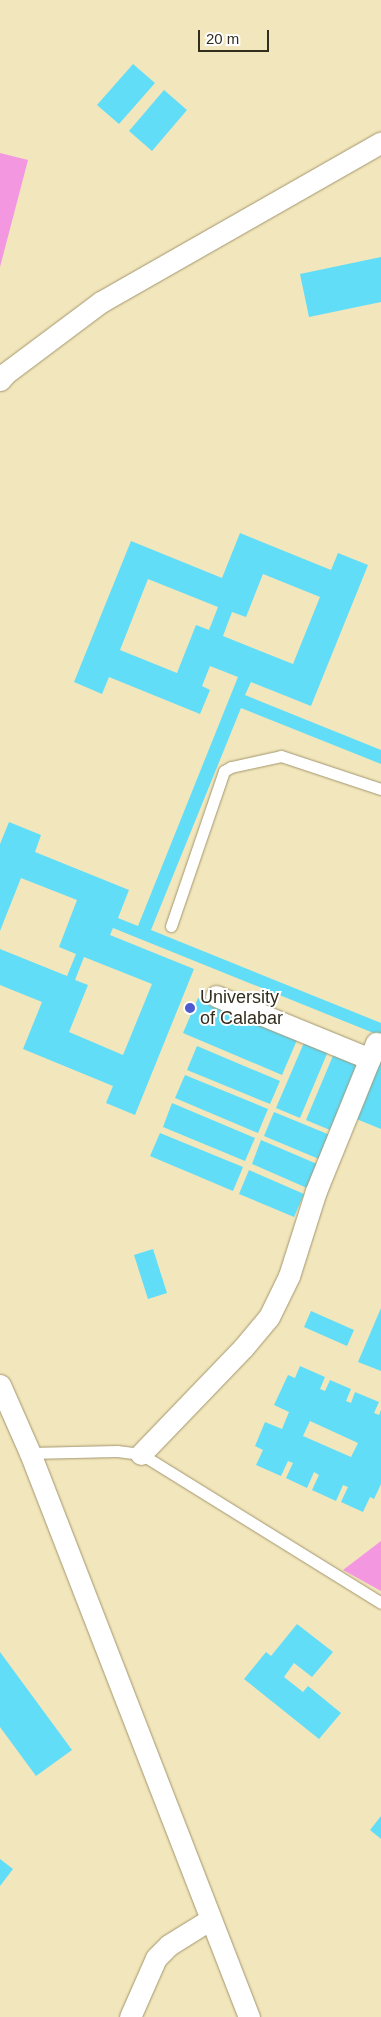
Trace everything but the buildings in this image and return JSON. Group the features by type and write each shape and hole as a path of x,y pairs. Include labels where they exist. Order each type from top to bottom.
{"street":[{"path":"0,380 6,373 101,302 381,142"},
{"path":"141,1454 243,1348 268,1317 289,1276 316,1191 373,1051 216,996"},
{"path":"0,1385 30,1453 249,2017"},
{"path":"130,2017 156,1958 168,1945 211,1919"}],"lane":[{"path":"171,926 224,771 231,766 281,756 381,789"},
{"path":"30,1453 117,1451 141,1454 381,1603"}],"shaded area":[{"path":"0,153 28,160 0,267"},
{"path":"381,1541 381,1591 343,1570"}],"place":[{"name":"University of Calabar","path":"190,1008"}]}
